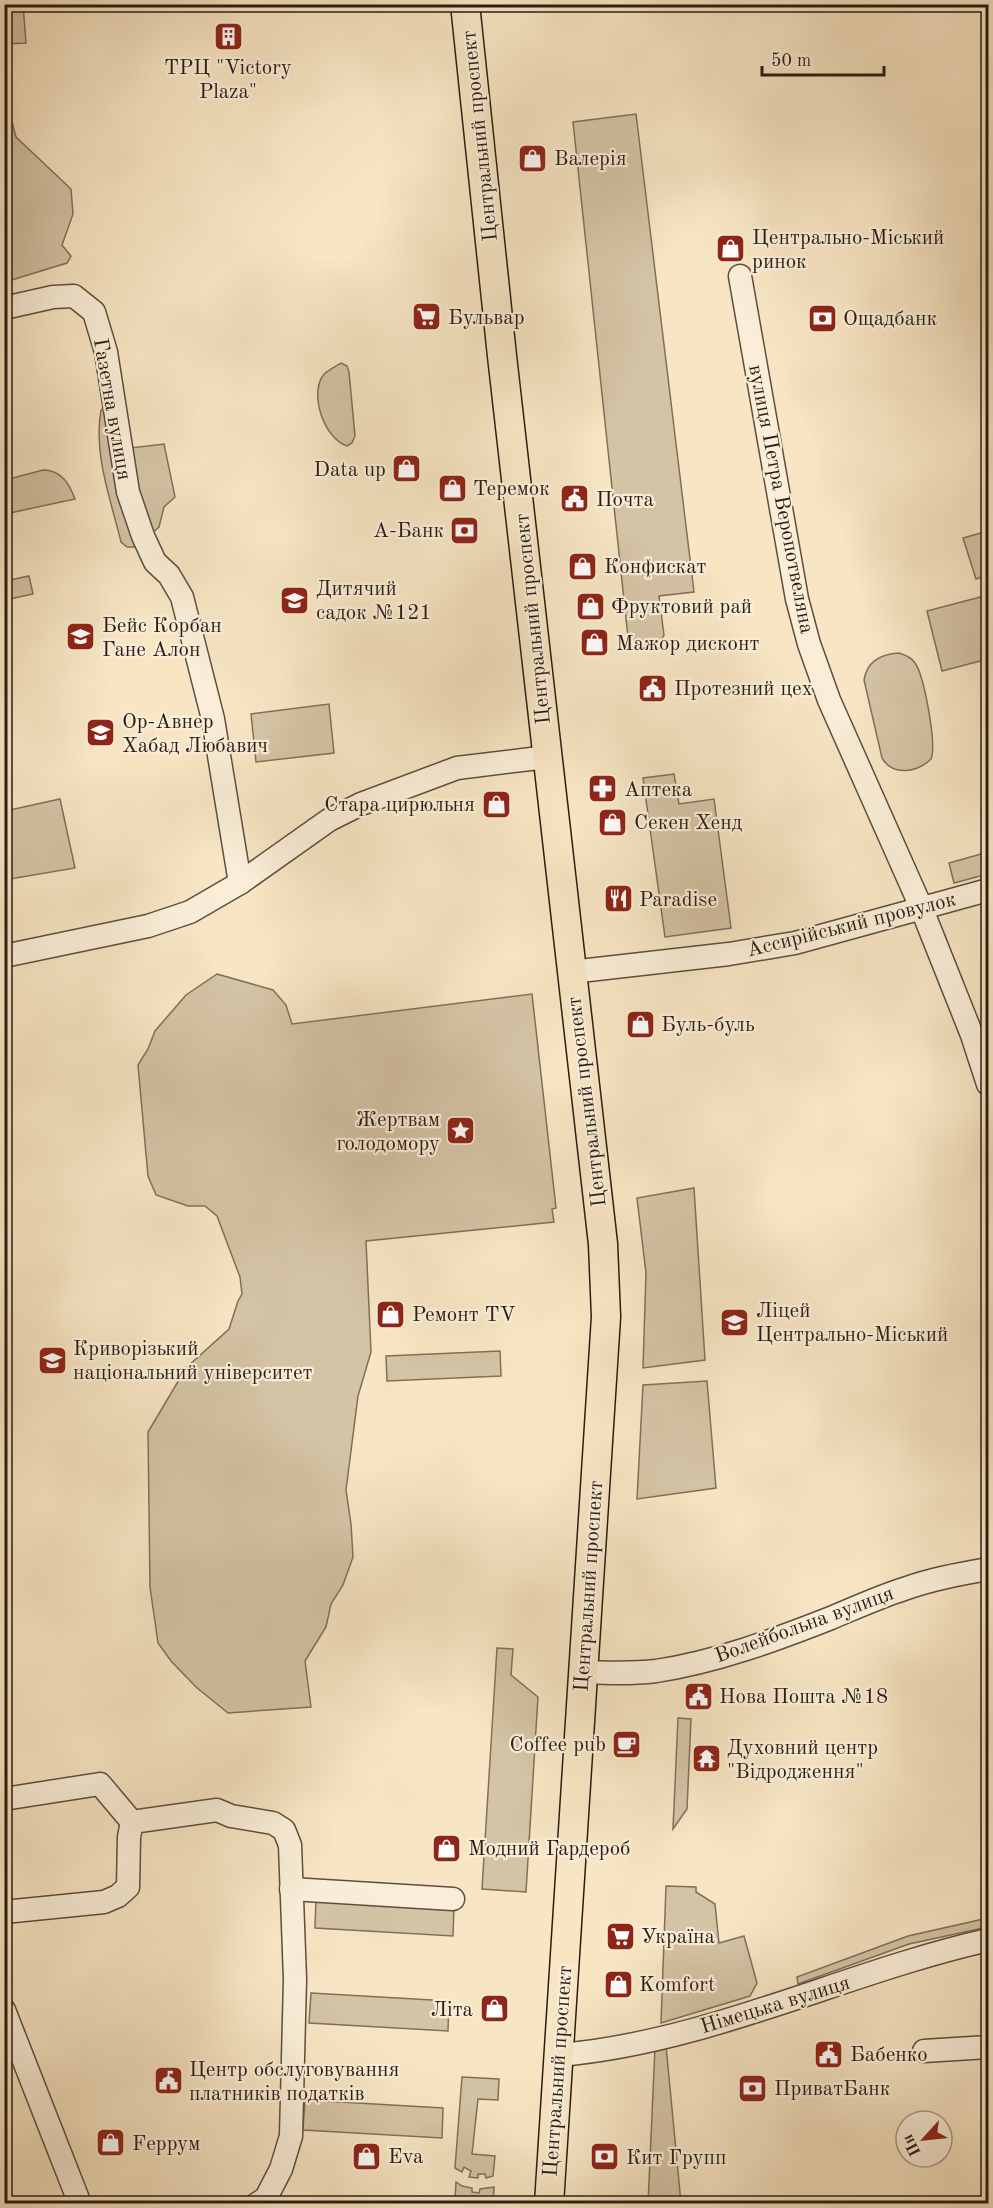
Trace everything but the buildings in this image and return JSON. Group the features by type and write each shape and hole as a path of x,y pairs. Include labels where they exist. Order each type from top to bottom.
{"main road":[{"name":"Центральний проспект","path":"465,4 603,1244 606,1317 549,2204"}],"street":[{"name":"вулиця Петра Веропотвеляна","path":"740,276 797,599 809,644 829,700 921,907 972,1035 988,1084"},
{"name":"Газетна вулиця","path":"4,308 53,297 74,296 94,312 106,352 128,492 143,536 155,562 176,585 182,597 192,634 213,718 240,883"},
{"path":"4,956 161,923 190,912 240,883 310,832 361,804 457,768 547,757"},
{"name":"Ассирійський провулок","path":"571,972 729,954 795,943 988,890"},
{"name":"Волейбольна вулиця","path":"582,1672 638,1673 716,1658 756,1646 903,1589 954,1575 988,1569"},
{"path":"4,1799 100,1784 132,1822"},
{"path":"132,1822 217,1810 231,1816 273,1823 284,1830 290,1845 295,1990 291,2136 281,2169 266,2198 257,2204"},
{"path":"4,1912 104,1902 117,1896 128,1887 129,1837 132,1822"},
{"path":"291,1889 453,1899"},
{"name":"Німецька вулиця","path":"559,2055 587,2053 649,2042 933,1954 988,1940"},
{"path":"4,2010 80,2204"},
{"path":"924,2051 988,2047"}],"shaded area":[{"path":"5,4 23,5 26,43 5,44"},
{"path":"636,114 694,592 659,596 664,635 659,645 629,647 573,122"},
{"path":"5,120 12,122 16,137 71,189 73,214 62,245 71,256 67,263 5,282"},
{"path":"341,363 347,366 349,372 355,436 352,443 347,446 339,442 326,426 318,395 323,375"},
{"path":"107,407 122,449 164,444 175,497 164,507 159,527 137,547 127,547 121,542 104,477 99,427 101,410"},
{"path":"43,470 55,472 63,478 75,499 5,514 5,480"},
{"path":"988,531 988,575 976,579 963,538"},
{"path":"29,576 33,594 5,600 5,581"},
{"path":"988,595 988,659 942,671 927,611"},
{"path":"899,653 912,659 919,670 929,710 932,740 931,759 919,767 906,770 892,768 882,758 864,680 872,663 886,655"},
{"path":"329,704 334,753 256,762 251,714"},
{"path":"674,774 679,804 714,799 731,928 665,937 643,778"},
{"path":"60,799 75,868 10,879 5,877 5,811"},
{"path":"988,852 988,874 954,883 949,863"},
{"path":"217,974 273,990 286,1005 292,1024 532,994 556,1208 552,1209 554,1222 366,1241 371,1352 358,1396 346,1490 353,1557 343,1585 331,1604 326,1627 305,1661 311,1707 228,1713 196,1687 171,1661 158,1643 150,1587 148,1432 186,1368 229,1329 242,1294 240,1277 217,1216 205,1206 188,1206 156,1195 148,1176 138,1065 155,1031 186,995"},
{"path":"694,1188 705,1360 643,1368 646,1273 637,1198"},
{"path":"500,1351 501,1376 387,1381 386,1356"},
{"path":"707,1381 716,1488 637,1499 643,1385"},
{"path":"497,1648 513,1649 511,1675 538,1697 526,1892 482,1889"},
{"path":"678,1718 691,1719 687,1809 673,1829"},
{"path":"666,1886 696,1887 696,1892 715,1904 719,1943 744,1936 757,1983 750,1996 661,2023"},
{"path":"316,1898 454,1906 453,1936 315,1928"},
{"path":"988,1918 988,1927 909,1944 798,1984 797,1977 908,1936"},
{"path":"311,1993 449,2001 448,2031 309,2023"},
{"path":"666,2046 681,2203 648,2204 655,2048"},
{"path":"462,2077 499,2079 498,2100 478,2099 472,2154 495,2156 493,2176 486,2178 485,2174 478,2174 478,2178 469,2177 471,2171 464,2167 462,2172 455,2168"},
{"path":"305,2100 443,2108 442,2138 303,2130"},
{"path":"456,2182 472,2188 472,2192 479,2193 480,2189 494,2187 493,2203 455,2200"}],"place":[{"name":"ТРЦ \"Victory Plaza\"","path":"228,36"},
{"name":"Валерія","path":"533,158"},
{"name":"Центрально-Міський ринок","path":"731,249"},
{"name":"Бульвар","path":"427,317"},
{"name":"Ощадбанк","path":"822,318"},
{"name":"Data up","path":"407,469"},
{"name":"Теремок","path":"452,488"},
{"name":"Почта","path":"575,499"},
{"name":"А-Банк","path":"465,530"},
{"name":"Конфискат","path":"583,566"},
{"name":"Дитячий садок №121","path":"295,600"},
{"name":"Фруктовий рай","path":"590,606"},
{"name":"Бейс Корбан Гане Алон","path":"81,637"},
{"name":"Мажор дисконт","path":"595,643"},
{"name":"Протезний цех","path":"653,688"},
{"name":"Ор-Авнер Хабад Любавич","path":"101,733"},
{"name":"Аптека","path":"603,789"},
{"name":"Стара цирюльня","path":"496,804"},
{"name":"Секен Хенд","path":"613,822"},
{"name":"Paradise","path":"618,899"},
{"name":"Буль-буль","path":"640,1024"},
{"name":"Жертвам голодомору","path":"461,1131"},
{"name":"Ремонт TV","path":"391,1314"},
{"name":"Ліцей Центрально-Міський","path":"735,1322"},
{"name":"Криворізький національний університет","path":"52,1360"},
{"name":"Нова Пошта №18","path":"698,1696"},
{"name":"Coffee pub","path":"627,1744"},
{"name":"Духовний центр \"Відродження\"","path":"706,1759"},
{"name":"Модний Гардероб","path":"447,1848"},
{"name":"Україна","path":"620,1936"},
{"name":"Komfort","path":"618,1984"},
{"name":"Літа","path":"494,2009"},
{"name":"Бабенко","path":"829,2054"},
{"name":"Центр обслуговування платників податків","path":"168,2081"},
{"name":"ПриватБанк","path":"753,2088"},
{"name":"Fеррум","path":"111,2143"},
{"name":"Eva","path":"367,2156"},
{"name":"Кит Групп","path":"605,2157"}]}
